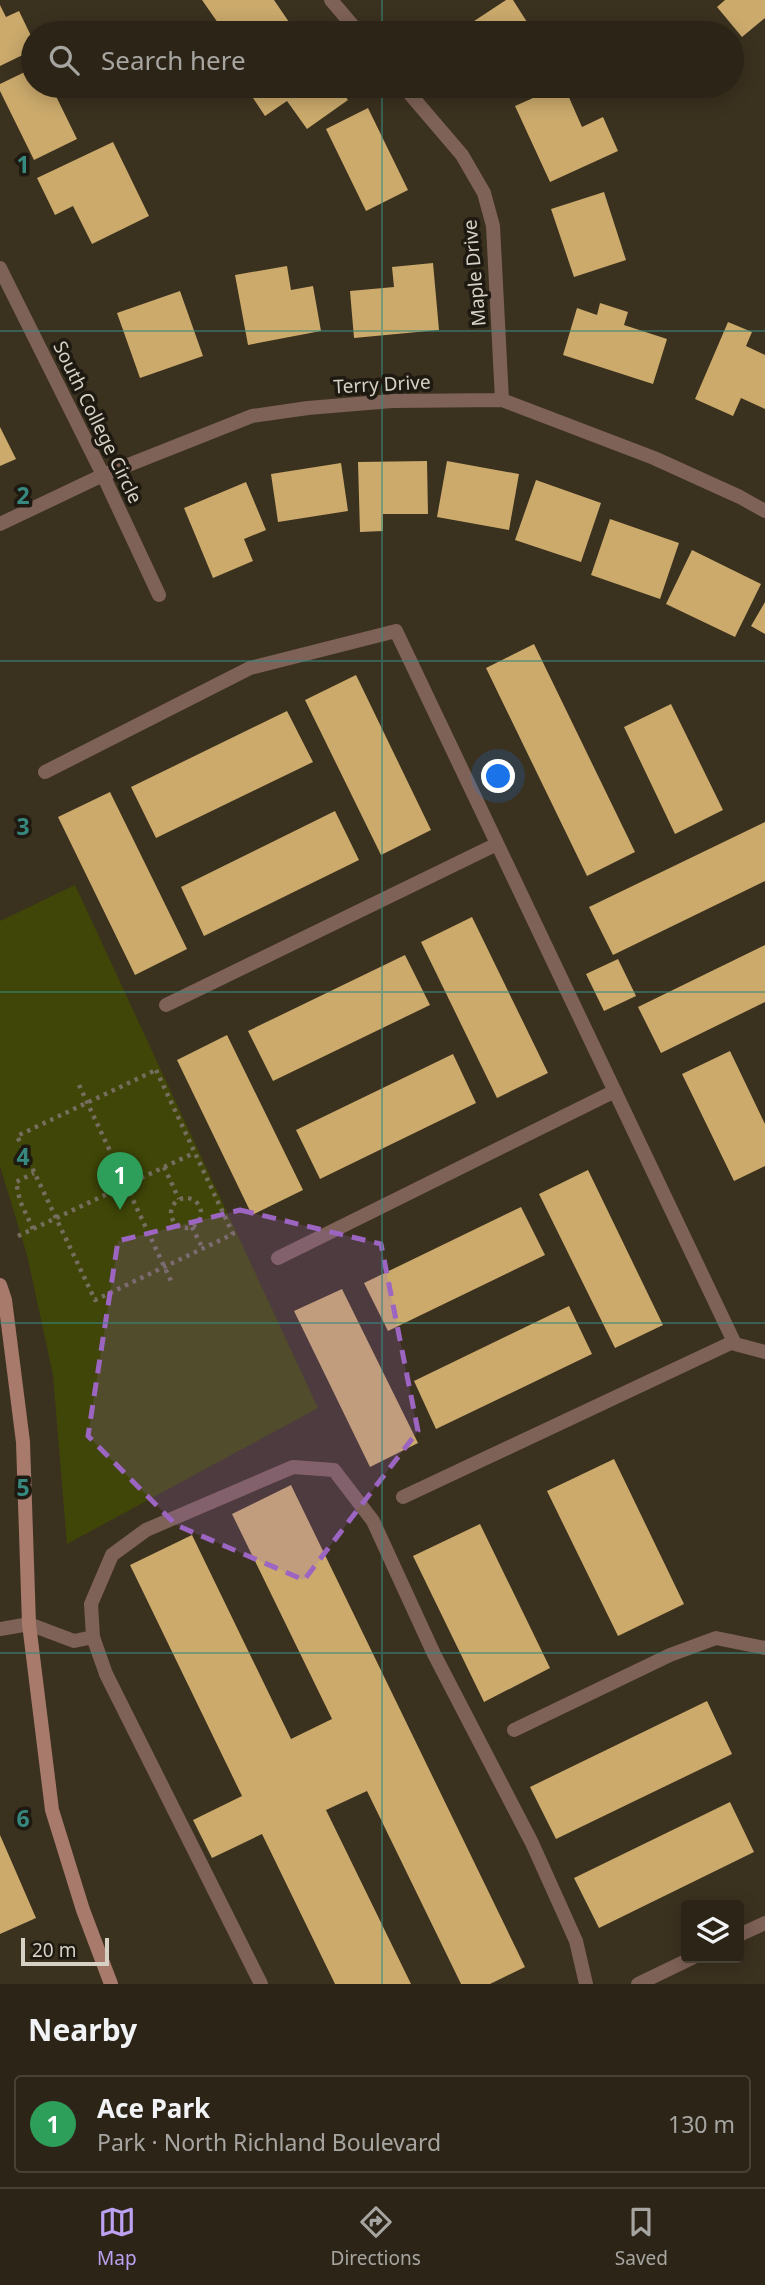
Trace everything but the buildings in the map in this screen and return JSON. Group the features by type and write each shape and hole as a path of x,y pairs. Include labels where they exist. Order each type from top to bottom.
{"street":[{"path":"331,0 349,21"},
{"name":"Maple Drive","path":"413,98 462,155 484,193 493,226 502,400"},
{"name":"South College Circle","path":"0,268 103,475 159,595"},
{"name":"Terry Drive","path":"0,524 103,475 252,416 392,401 502,400 654,458 765,511"},
{"path":"45,772 250,668 396,631 734,1344 765,1352"},
{"path":"166,1005 497,844"},
{"path":"278,1258 615,1091"},
{"path":"0,1285 5,1300 23,1442 29,1624 52,1810 105,1982"},
{"path":"403,1497 733,1342"},
{"path":"261,1984 106,1674 93,1637 91,1604 112,1555 146,1530 293,1467 334,1470 373,1521 434,1654 532,1843 576,1941 586,1984"},
{"path":"0,1629 29,1624 74,1641 93,1637"},
{"path":"514,1730 670,1655 716,1638 765,1648"},
{"path":"744,1933 765,1923"},
{"path":"638,1984 682,1963"}],"path":[{"path":"156,1070 194,1153 233,1234 95,1300 17,1136 156,1070"},
{"path":"79,1085 171,1281"},
{"path":"18,1236 194,1153"},
{"path":"164,1167 179,1199"},
{"path":"33,1229 20,1201 16,1182 34,1173"},
{"path":"191,1198 199,1204 200,1219 192,1227 178,1227 171,1220 171,1209 179,1199 191,1198"},
{"path":"192,1227 203,1249"}],"highlighted area":[{"path":"240,1210 381,1244 418,1431 304,1580 176,1525 88,1436 118,1241"}],"green space":[{"path":"75,885 318,1408 67,1544 53,1375 27,1255 0,1166 0,921"}],"place":[{"name":"Ace Park","path":"120,1210"}]}
